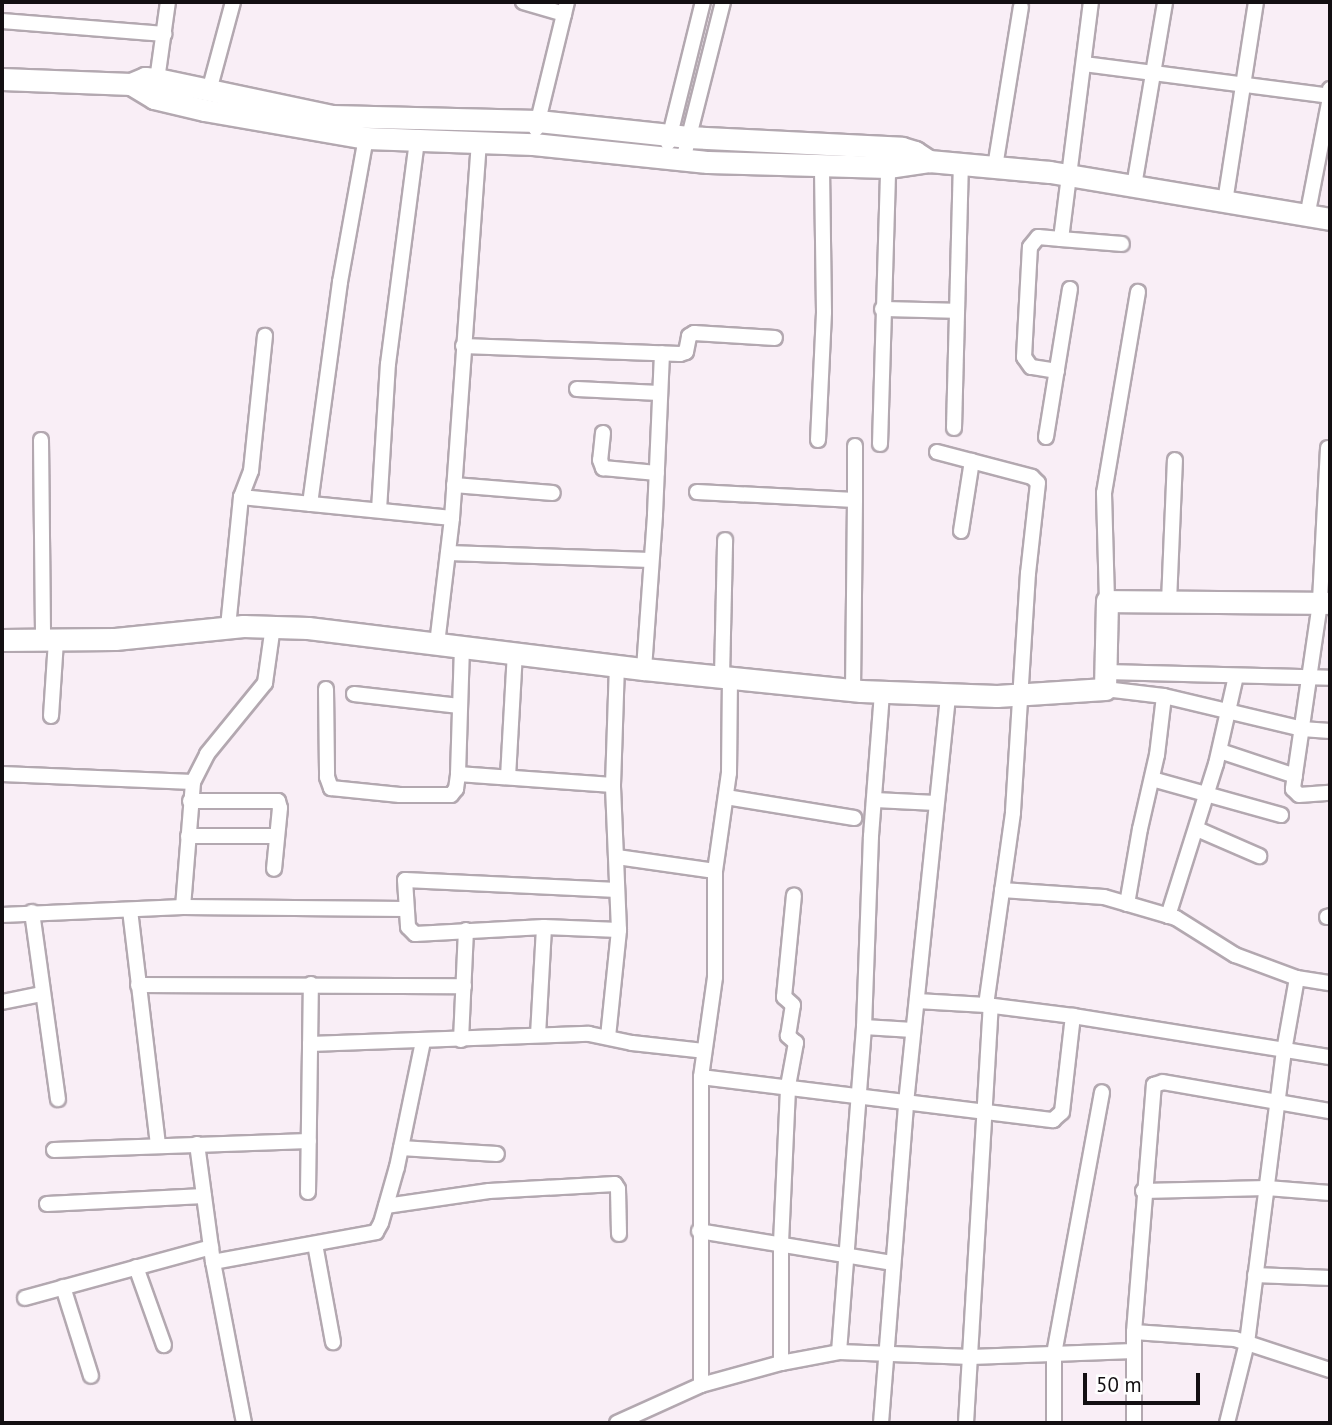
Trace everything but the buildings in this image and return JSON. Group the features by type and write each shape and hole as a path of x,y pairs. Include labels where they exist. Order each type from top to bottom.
{"street":[{"path":"155,88 167,2"},
{"path":"209,91 233,2"},
{"path":"523,2 565,8 533,144"},
{"path":"673,159 703,2"},
{"path":"679,135 723,2"},
{"path":"1062,239 1091,2"},
{"path":"1134,187 1165,2"},
{"path":"1226,202 1256,2"},
{"path":"995,167 1021,7"},
{"path":"2,21 164,34"},
{"path":"1084,64 1245,86 1330,94 1307,217"},
{"path":"2,79 131,84 301,120 366,138 533,144 673,159 822,165 888,167 929,160 1068,175 1330,219"},
{"path":"155,88 209,91 262,112"},
{"path":"301,120 538,121 679,135 902,148 929,160"},
{"path":"310,504 340,282 366,138"},
{"path":"379,510 388,363 417,141"},
{"path":"437,643 452,518 479,142"},
{"path":"954,428 961,164"},
{"path":"818,440 824,312 822,165"},
{"path":"880,444 888,167"},
{"path":"1057,371 1031,367 1024,357 1031,242 1038,237 1122,244"},
{"path":"1046,437 1070,289"},
{"path":"1106,680 1104,493 1138,292"},
{"path":"882,309 956,311"},
{"path":"463,346 662,353 686,352 689,335 694,333 775,338"},
{"path":"228,627 242,496 251,471 265,336"},
{"path":"644,669 662,353"},
{"path":"578,389 659,393"},
{"path":"603,433 600,460 603,468 657,473"},
{"path":"41,440 51,716"},
{"path":"852,690 855,446"},
{"path":"1328,448 1325,603 1295,776 1296,793 1330,793"},
{"path":"937,452 1032,477 1038,483 1018,695 1016,777 989,1005 966,1423"},
{"path":"1169,602 1175,460"},
{"path":"961,531 972,461"},
{"path":"454,485 553,493"},
{"path":"697,492 855,500"},
{"path":"242,496 452,518"},
{"path":"701,1385 701,1077 715,978 715,871 730,754 726,677 725,540"},
{"path":"448,553 650,561"},
{"path":"1107,601 1325,603"},
{"path":"2,640 115,639 228,627 273,626 852,690 948,694 1018,695 1106,680 1236,676 1330,678"},
{"path":"183,907 193,782 207,754 262,688 269,669 273,626"},
{"path":"326,689 327,777 331,788 387,794 451,795 455,792 458,774 461,647"},
{"path":"508,777 515,653"},
{"path":"608,1037 619,930 613,785 617,665"},
{"path":"1168,916 1220,751 1236,676"},
{"path":"1106,680 1302,729 1330,731"},
{"path":"839,1352 849,1254 864,1027 881,692"},
{"path":"355,694 459,706"},
{"path":"881,1423 906,1103 948,694"},
{"path":"1127,904 1152,779 1164,696"},
{"path":"1220,751 1295,776"},
{"path":"2,774 193,782"},
{"path":"458,774 613,785"},
{"path":"1152,779 1208,792 1281,816"},
{"path":"726,797 854,818"},
{"path":"875,800 936,803"},
{"path":"190,801 278,801 274,869"},
{"path":"1197,828 1259,856"},
{"path":"188,836 277,835"},
{"path":"617,857 715,871"},
{"path":"617,890 405,880 411,933 544,927 619,930"},
{"path":"1002,890 1104,897 1168,916 1235,955 1297,978 1330,984"},
{"path":"781,1363 781,1243 788,1086 796,1042 788,1036 793,1005 783,997 794,895"},
{"path":"2,915 183,907 407,909"},
{"path":"130,910 158,1145"},
{"path":"32,912 58,1099"},
{"path":"538,1035 544,927"},
{"path":"461,1040 467,930"},
{"path":"1227,1423 1247,1343 1284,1051 1297,978"},
{"path":"308,1192 311,984"},
{"path":"138,985 464,986"},
{"path":"2,1002 42,994"},
{"path":"917,1001 989,1005 1073,1016 1330,1057"},
{"path":"701,1077 1053,1120 1061,1116 1073,1016"},
{"path":"864,1027 914,1030"},
{"path":"310,1044 538,1035 608,1037 632,1043 704,1051"},
{"path":"213,1262 376,1232 386,1206 401,1148 423,1041"},
{"path":"1135,1423 1134,1332 1143,1191 1153,1090 1157,1082 1330,1111"},
{"path":"1054,1423 1054,1354 1102,1092"},
{"path":"54,1150 309,1141"},
{"path":"197,1144 213,1262 244,1423"},
{"path":"401,1148 497,1154"},
{"path":"386,1206 489,1191 615,1184 618,1189 619,1234"},
{"path":"1143,1191 1267,1188 1330,1193"},
{"path":"47,1205 204,1196"},
{"path":"699,1231 892,1263"},
{"path":"315,1244 333,1342"},
{"path":"26,1298 211,1247"},
{"path":"136,1267 164,1345"},
{"path":"1255,1275 1330,1278"},
{"path":"63,1287 91,1376"},
{"path":"1134,1332 1234,1339 1330,1370"},
{"path":"617,1423 636,1419 701,1385 781,1363 839,1352 971,1357 1134,1351"}]}
